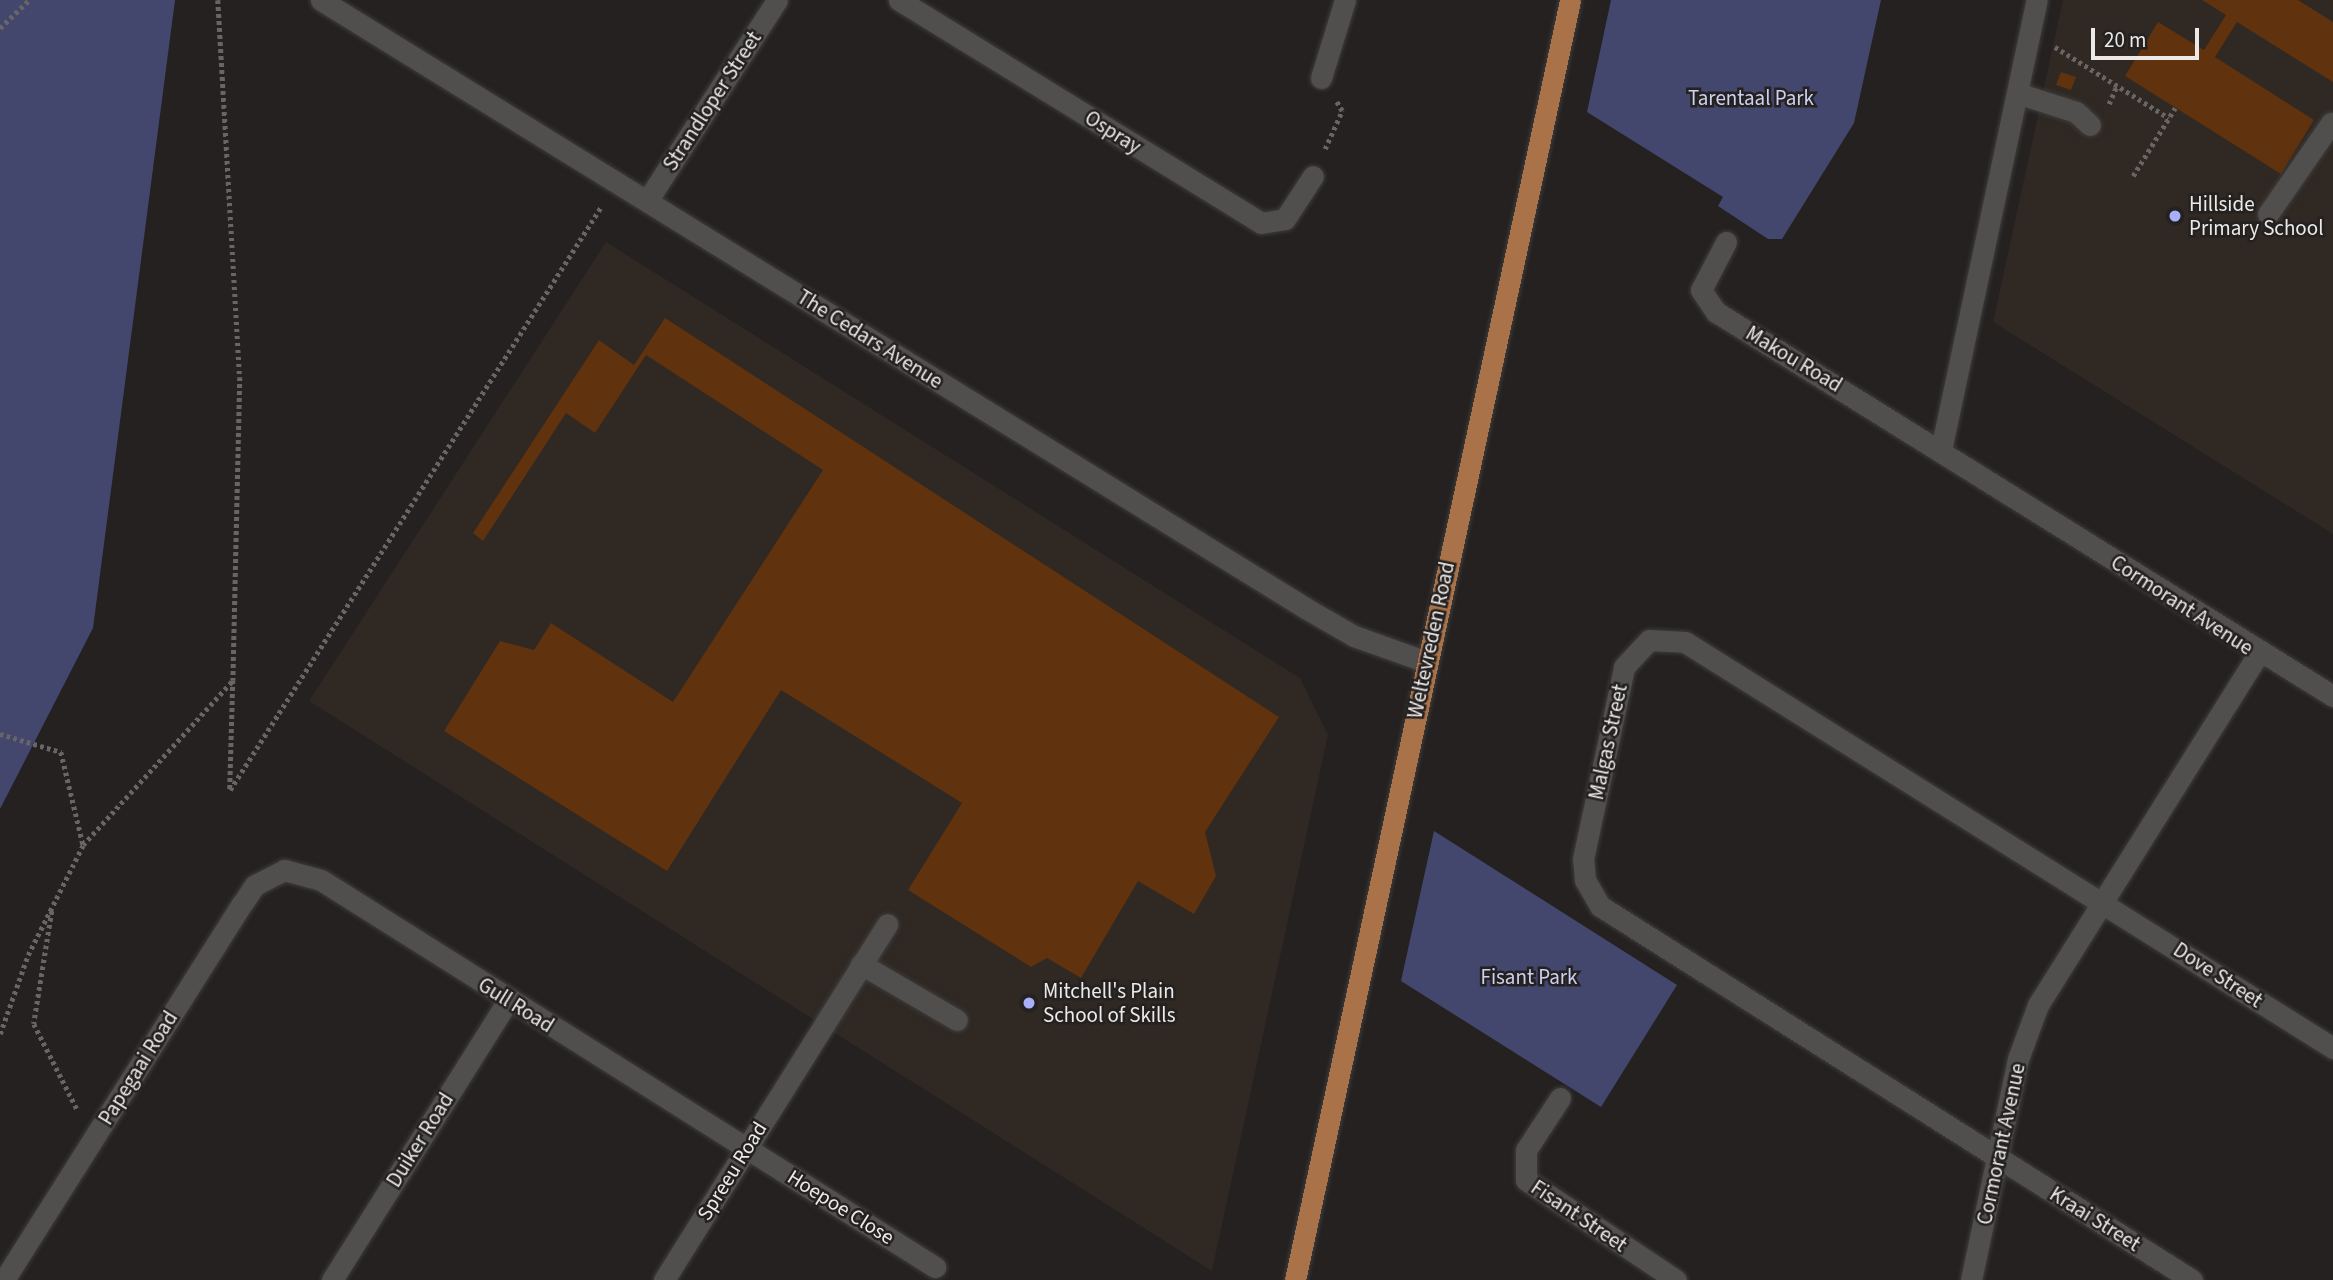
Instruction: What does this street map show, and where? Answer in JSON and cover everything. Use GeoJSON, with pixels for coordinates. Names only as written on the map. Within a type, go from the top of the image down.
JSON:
{"type":"FeatureCollection","features":[{"type":"Feature","properties":{"kind":"main road","name":"Weltevreden Road"},"geometry":{"type":"LineString","coordinates":[[1295,1280],[1570,0]]}},
{"type":"Feature","properties":{"kind":"street","name":"The Cedars Avenue"},"geometry":{"type":"LineString","coordinates":[[321,0],[1307,609],[1354,636],[1427,662]]}},
{"type":"Feature","properties":{"kind":"street","name":"Strandloper Street"},"geometry":{"type":"LineString","coordinates":[[647,201],[777,0]]}},
{"type":"Feature","properties":{"kind":"street","name":"Ospray"},"geometry":{"type":"LineString","coordinates":[[899,0],[1261,223],[1285,219],[1313,176]]}},
{"type":"Feature","properties":{"kind":"street"},"geometry":{"type":"LineString","coordinates":[[1321,78],[1345,0]]}},
{"type":"Feature","properties":{"kind":"street"},"geometry":{"type":"LineString","coordinates":[[1941,450],[2037,0]]}},
{"type":"Feature","properties":{"kind":"street"},"geometry":{"type":"LineString","coordinates":[[2017,93],[2076,112],[2090,125]]}},
{"type":"Feature","properties":{"kind":"street"},"geometry":{"type":"LineString","coordinates":[[2268,214],[2330,123]]}},
{"type":"Feature","properties":{"kind":"street","name":"Makou Road"},"geometry":{"type":"LineString","coordinates":[[1726,242],[1701,290],[1716,312],[1941,450]]}},
{"type":"Feature","properties":{"kind":"street","name":"Cormorant Avenue"},"geometry":{"type":"LineString","coordinates":[[1941,450],[2260,651],[2103,901],[2030,1024],[1971,1280]]}},
{"type":"Feature","properties":{"kind":"street","name":"Malgas Street"},"geometry":{"type":"LineString","coordinates":[[1998,1158],[1600,906],[1585,880],[1583,859],[1625,667],[1649,640],[1685,642],[2103,901]]}},
{"type":"Feature","properties":{"kind":"street"},"geometry":{"type":"LineString","coordinates":[[2260,651],[2333,696]]}},
{"type":"Feature","properties":{"kind":"street","name":"Gull Road"},"geometry":{"type":"LineString","coordinates":[[284,870],[321,880],[508,1000],[747,1147]]}},
{"type":"Feature","properties":{"kind":"street","name":"Papegaai Road"},"geometry":{"type":"LineString","coordinates":[[4,1280],[242,904],[255,885],[284,870]]}},
{"type":"Feature","properties":{"kind":"street","name":"Dove Street"},"geometry":{"type":"LineString","coordinates":[[2103,901],[2333,1048]]}},
{"type":"Feature","properties":{"kind":"street","name":"Spreeu Road"},"geometry":{"type":"LineString","coordinates":[[664,1280],[798,1062],[887,924]]}},
{"type":"Feature","properties":{"kind":"street"},"geometry":{"type":"LineString","coordinates":[[861,964],[957,1020]]}},
{"type":"Feature","properties":{"kind":"street","name":"Duiker Road"},"geometry":{"type":"LineString","coordinates":[[332,1280],[508,1000]]}},
{"type":"Feature","properties":{"kind":"street","name":"Fisant Street"},"geometry":{"type":"LineString","coordinates":[[1560,1098],[1526,1150],[1526,1180],[1676,1280]]}},
{"type":"Feature","properties":{"kind":"street","name":"Hoepoe Close"},"geometry":{"type":"LineString","coordinates":[[747,1147],[935,1267]]}},
{"type":"Feature","properties":{"kind":"street","name":"Kraai Street"},"geometry":{"type":"LineString","coordinates":[[1998,1158],[2192,1280]]}},
{"type":"Feature","properties":{"kind":"path"},"geometry":{"type":"LineString","coordinates":[[0,28],[29,0]]}},
{"type":"Feature","properties":{"kind":"path"},"geometry":{"type":"LineString","coordinates":[[218,0],[240,377],[230,790],[617,183]]}},
{"type":"Feature","properties":{"kind":"path"},"geometry":{"type":"LineString","coordinates":[[2031,32],[2169,118]]}},
{"type":"Feature","properties":{"kind":"path"},"geometry":{"type":"LineString","coordinates":[[1313,176],[1342,111],[1321,78]]}},
{"type":"Feature","properties":{"kind":"path"},"geometry":{"type":"LineString","coordinates":[[2133,176],[2175,108]]}},
{"type":"Feature","properties":{"kind":"path"},"geometry":{"type":"LineString","coordinates":[[0,1034],[52,906],[83,845],[233,680]]}},
{"type":"Feature","properties":{"kind":"path"},"geometry":{"type":"LineString","coordinates":[[0,734],[61,752],[83,845]]}},
{"type":"Feature","properties":{"kind":"path"},"geometry":{"type":"LineString","coordinates":[[52,906],[34,1024],[83,1120]]}},
{"type":"Feature","properties":{"kind":"shaded area","name":"Hillside Primary School"},"geometry":{"type":"Polygon","coordinates":[[[2063,0],[2333,0],[2333,534],[1993,322],[2063,0]]]}},
{"type":"Feature","properties":{"kind":"shaded area","name":"Mitchell's Plain School of Skills"},"geometry":{"type":"Polygon","coordinates":[[[606,242],[1300,678],[1328,735],[1212,1271],[309,701],[606,242]]]}},
{"type":"Feature","properties":{"kind":"green space"},"geometry":{"type":"Polygon","coordinates":[[[0,0],[175,0],[93,628],[0,809],[0,0]]]}},
{"type":"Feature","properties":{"kind":"green space","name":"Tarentaal Park"},"geometry":{"type":"Polygon","coordinates":[[[1611,0],[1881,0],[1854,123],[1782,239],[1768,239],[1718,206],[1723,197],[1587,112],[1611,0]]]}},
{"type":"Feature","properties":{"kind":"green space","name":"Fisant Park"},"geometry":{"type":"Polygon","coordinates":[[[1434,831],[1677,985],[1601,1107],[1401,981],[1434,831]]]}},
{"type":"Feature","properties":{"kind":"building"},"geometry":{"type":"Polygon","coordinates":[[[2202,0],[2298,0],[2333,22],[2333,82],[2237,22],[2215,57],[2314,120],[2281,174],[2125,76],[2158,22],[2204,50],[2226,15],[2202,0]]]}},
{"type":"Feature","properties":{"kind":"building"},"geometry":{"type":"Polygon","coordinates":[[[2061,72],[2076,77],[2071,90],[2056,85],[2061,72]]]}},
{"type":"Feature","properties":{"kind":"building"},"geometry":{"type":"Polygon","coordinates":[[[665,318],[1279,717],[1205,832],[1216,876],[1194,914],[1138,881],[1081,978],[1047,958],[1031,967],[908,890],[962,803],[781,690],[667,871],[444,731],[500,641],[534,650],[551,623],[673,702],[823,470],[646,355],[595,433],[566,413],[483,541],[473,533],[599,340],[634,365],[665,318]]]}},
{"type":"Feature","properties":{"kind":"place","name":"Hillside Primary School"},"geometry":{"type":"Point","coordinates":[2175,216]}},
{"type":"Feature","properties":{"kind":"place","name":"Mitchell's Plain School of Skills"},"geometry":{"type":"Point","coordinates":[1029,1003]}}]}
